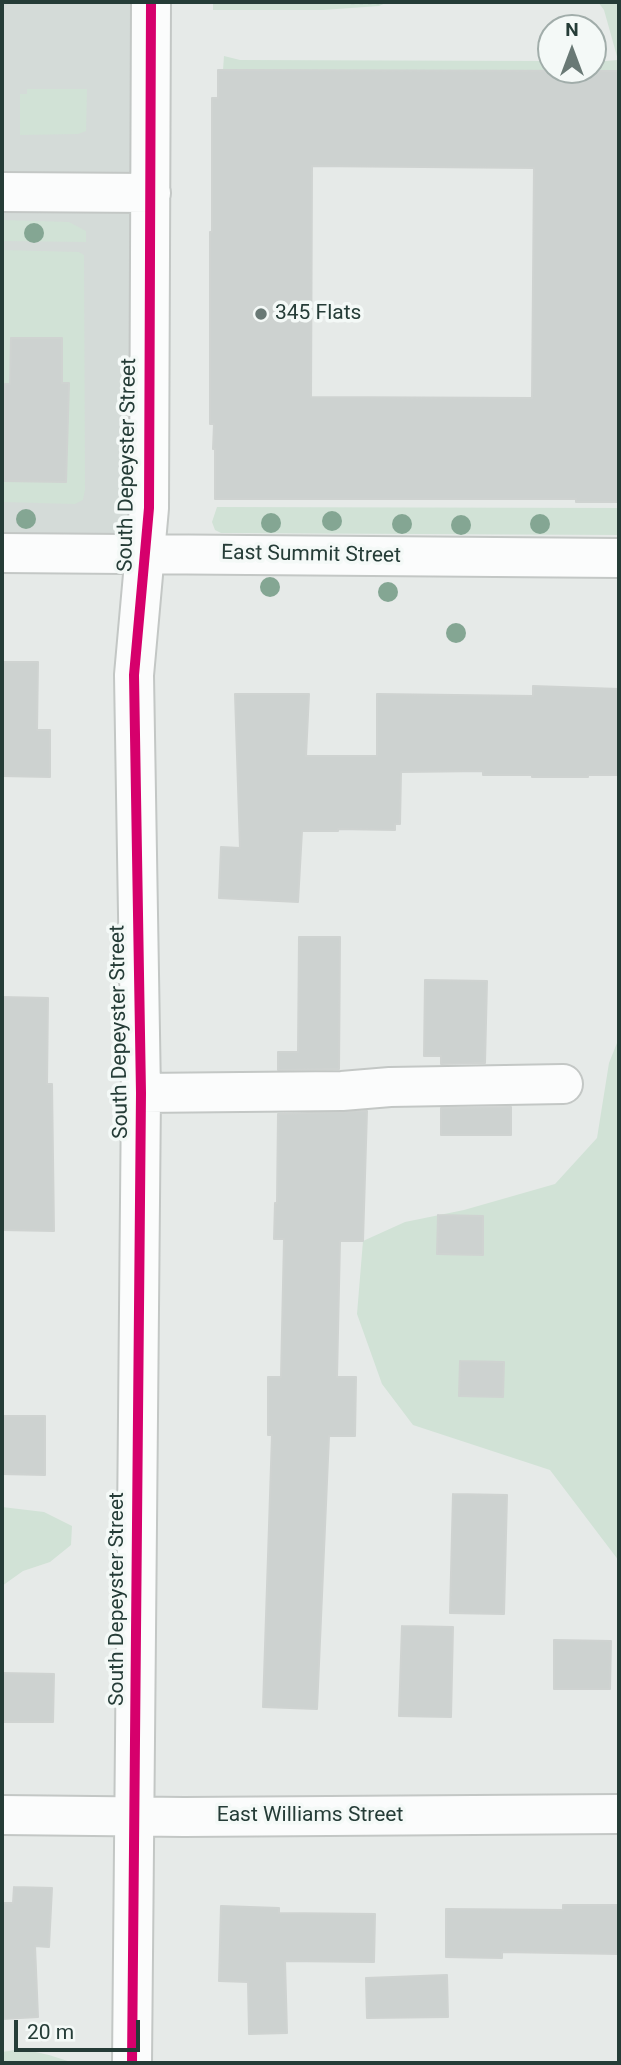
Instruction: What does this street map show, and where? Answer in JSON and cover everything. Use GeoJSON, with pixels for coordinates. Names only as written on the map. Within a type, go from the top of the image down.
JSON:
{"type":"FeatureCollection","features":[{"type":"Feature","properties":{"kind":"street","name":"South Depeyster Street"},"geometry":{"type":"LineString","coordinates":[[132,2063],[141,1093],[134,675],[149,508],[151,2]]}},
{"type":"Feature","properties":{"kind":"street"},"geometry":{"type":"LineString","coordinates":[[2,192],[151,193]]}},
{"type":"Feature","properties":{"kind":"street","name":"East Summit Street"},"geometry":{"type":"LineString","coordinates":[[2,553],[619,558]]}},
{"type":"Feature","properties":{"kind":"street"},"geometry":{"type":"LineString","coordinates":[[141,1093],[564,1084]]}},
{"type":"Feature","properties":{"kind":"street","name":"East Williams Street"},"geometry":{"type":"LineString","coordinates":[[2,1815],[135,1817],[619,1814]]}},
{"type":"Feature","properties":{"kind":"path"},"geometry":{"type":"LineString","coordinates":[[351,2],[379,2]]}},
{"type":"Feature","properties":{"kind":"shaded area"},"geometry":{"type":"Polygon","coordinates":[[[2,2],[151,2],[146,554],[2,553],[2,2]]]}},
{"type":"Feature","properties":{"kind":"green space"},"geometry":{"type":"Polygon","coordinates":[[[213,2],[388,2],[379,6],[323,10],[213,10],[213,2]]]}},
{"type":"Feature","properties":{"kind":"green space"},"geometry":{"type":"Polygon","coordinates":[[[598,2],[619,2],[619,71],[607,71],[607,61],[618,60],[604,10],[598,2]]]}},
{"type":"Feature","properties":{"kind":"green space"},"geometry":{"type":"Polygon","coordinates":[[[224,56],[240,60],[537,61],[537,71],[223,70],[224,56]]]}},
{"type":"Feature","properties":{"kind":"green space"},"geometry":{"type":"Polygon","coordinates":[[[27,89],[87,89],[86,131],[78,134],[20,135],[20,94],[27,94],[27,89]]]}},
{"type":"Feature","properties":{"kind":"green space"},"geometry":{"type":"Polygon","coordinates":[[[2,220],[69,222],[86,231],[86,242],[2,241],[2,220]]]}},
{"type":"Feature","properties":{"kind":"green space"},"geometry":{"type":"Polygon","coordinates":[[[2,250],[79,252],[84,255],[85,490],[83,500],[75,504],[2,502],[2,250]]]}},
{"type":"Feature","properties":{"kind":"green space"},"geometry":{"type":"Polygon","coordinates":[[[217,507],[619,508],[619,535],[221,533],[215,530],[212,522],[217,507]]]}},
{"type":"Feature","properties":{"kind":"green space"},"geometry":{"type":"Polygon","coordinates":[[[619,1038],[619,1561],[550,1470],[413,1425],[382,1384],[357,1314],[363,1241],[405,1222],[464,1210],[555,1184],[597,1138],[609,1063],[619,1038]]]}},
{"type":"Feature","properties":{"kind":"green space"},"geometry":{"type":"Polygon","coordinates":[[[2,1507],[44,1512],[72,1526],[71,1545],[50,1562],[23,1571],[2,1586],[2,1507]]]}},
{"type":"Feature","properties":{"kind":"green space"},"geometry":{"type":"Polygon","coordinates":[[[22,2049],[74,2063],[2,2063],[2,2052],[22,2049]]]}},
{"type":"Feature","properties":{"kind":"building","name":"345 Flats"},"geometry":{"type":"Polygon","coordinates":[[[218,70],[537,71],[537,84],[607,84],[607,71],[619,71],[619,502],[576,502],[576,499],[215,499],[214,424],[210,424],[212,98],[218,98],[218,70]],[[312,166],[311,397],[532,398],[534,168],[312,166]]]}},
{"type":"Feature","properties":{"kind":"building"},"geometry":{"type":"Polygon","coordinates":[[[11,338],[62,338],[62,383],[69,383],[66,482],[4,481],[5,384],[10,384],[11,338]]]}},
{"type":"Feature","properties":{"kind":"building"},"geometry":{"type":"Polygon","coordinates":[[[2,662],[38,662],[37,730],[50,730],[50,777],[2,776],[2,662]]]}},
{"type":"Feature","properties":{"kind":"building"},"geometry":{"type":"Polygon","coordinates":[[[533,686],[619,689],[619,775],[532,777],[483,775],[483,771],[401,772],[400,824],[395,824],[395,830],[302,831],[298,902],[219,898],[221,847],[240,848],[235,694],[309,694],[306,756],[377,756],[377,694],[533,696],[533,686]]]}},
{"type":"Feature","properties":{"kind":"building"},"geometry":{"type":"Polygon","coordinates":[[[299,937],[340,937],[339,1069],[278,1070],[278,1052],[298,1052],[299,937]]]}},
{"type":"Feature","properties":{"kind":"building"},"geometry":{"type":"Polygon","coordinates":[[[425,980],[487,981],[485,1063],[441,1064],[441,1056],[424,1056],[425,980]]]}},
{"type":"Feature","properties":{"kind":"building"},"geometry":{"type":"Polygon","coordinates":[[[2,997],[48,998],[47,1084],[52,1084],[54,1231],[2,1230],[2,997]]]}},
{"type":"Feature","properties":{"kind":"building"},"geometry":{"type":"Polygon","coordinates":[[[511,1107],[511,1135],[441,1135],[441,1108],[511,1107]]]}},
{"type":"Feature","properties":{"kind":"building"},"geometry":{"type":"Polygon","coordinates":[[[367,1111],[363,1241],[340,1241],[337,1377],[356,1377],[355,1436],[329,1436],[317,1709],[263,1707],[272,1435],[268,1435],[268,1377],[281,1377],[284,1239],[274,1239],[278,1114],[367,1111]]]}},
{"type":"Feature","properties":{"kind":"building"},"geometry":{"type":"Polygon","coordinates":[[[438,1215],[483,1216],[483,1255],[437,1254],[438,1215]]]}},
{"type":"Feature","properties":{"kind":"building"},"geometry":{"type":"Polygon","coordinates":[[[460,1361],[504,1362],[503,1397],[459,1396],[460,1361]]]}},
{"type":"Feature","properties":{"kind":"building"},"geometry":{"type":"Polygon","coordinates":[[[2,1416],[45,1416],[45,1475],[2,1474],[2,1416]]]}},
{"type":"Feature","properties":{"kind":"building"},"geometry":{"type":"Polygon","coordinates":[[[453,1494],[507,1495],[504,1614],[450,1613],[453,1494]]]}},
{"type":"Feature","properties":{"kind":"building"},"geometry":{"type":"Polygon","coordinates":[[[402,1626],[453,1627],[451,1717],[399,1716],[402,1626]]]}},
{"type":"Feature","properties":{"kind":"building"},"geometry":{"type":"Polygon","coordinates":[[[554,1640],[611,1641],[610,1689],[554,1689],[554,1640]]]}},
{"type":"Feature","properties":{"kind":"building"},"geometry":{"type":"Polygon","coordinates":[[[2,1673],[54,1674],[53,1722],[2,1722],[2,1673]]]}},
{"type":"Feature","properties":{"kind":"building"},"geometry":{"type":"Polygon","coordinates":[[[14,1887],[52,1888],[49,1947],[35,1946],[38,2017],[2,2019],[2,1903],[13,1903],[14,1887]]]}},
{"type":"Feature","properties":{"kind":"building"},"geometry":{"type":"Polygon","coordinates":[[[563,1905],[619,1905],[619,1954],[502,1952],[502,1958],[446,1957],[446,1909],[563,1910],[563,1905]]]}},
{"type":"Feature","properties":{"kind":"building"},"geometry":{"type":"Polygon","coordinates":[[[221,1906],[279,1908],[279,1913],[375,1914],[374,1962],[285,1961],[287,2033],[249,2034],[248,1982],[219,1981],[221,1906]]]}},
{"type":"Feature","properties":{"kind":"building"},"geometry":{"type":"Polygon","coordinates":[[[447,1975],[448,2017],[367,2018],[366,1978],[447,1975]]]}},
{"type":"Feature","properties":{"kind":"cycle path"},"geometry":{"type":"LineString","coordinates":[[132,2063],[141,1093],[134,675],[149,508],[151,2]]}},
{"type":"Feature","properties":{"kind":"place","name":"345 Flats"},"geometry":{"type":"Point","coordinates":[261,314]}}]}
